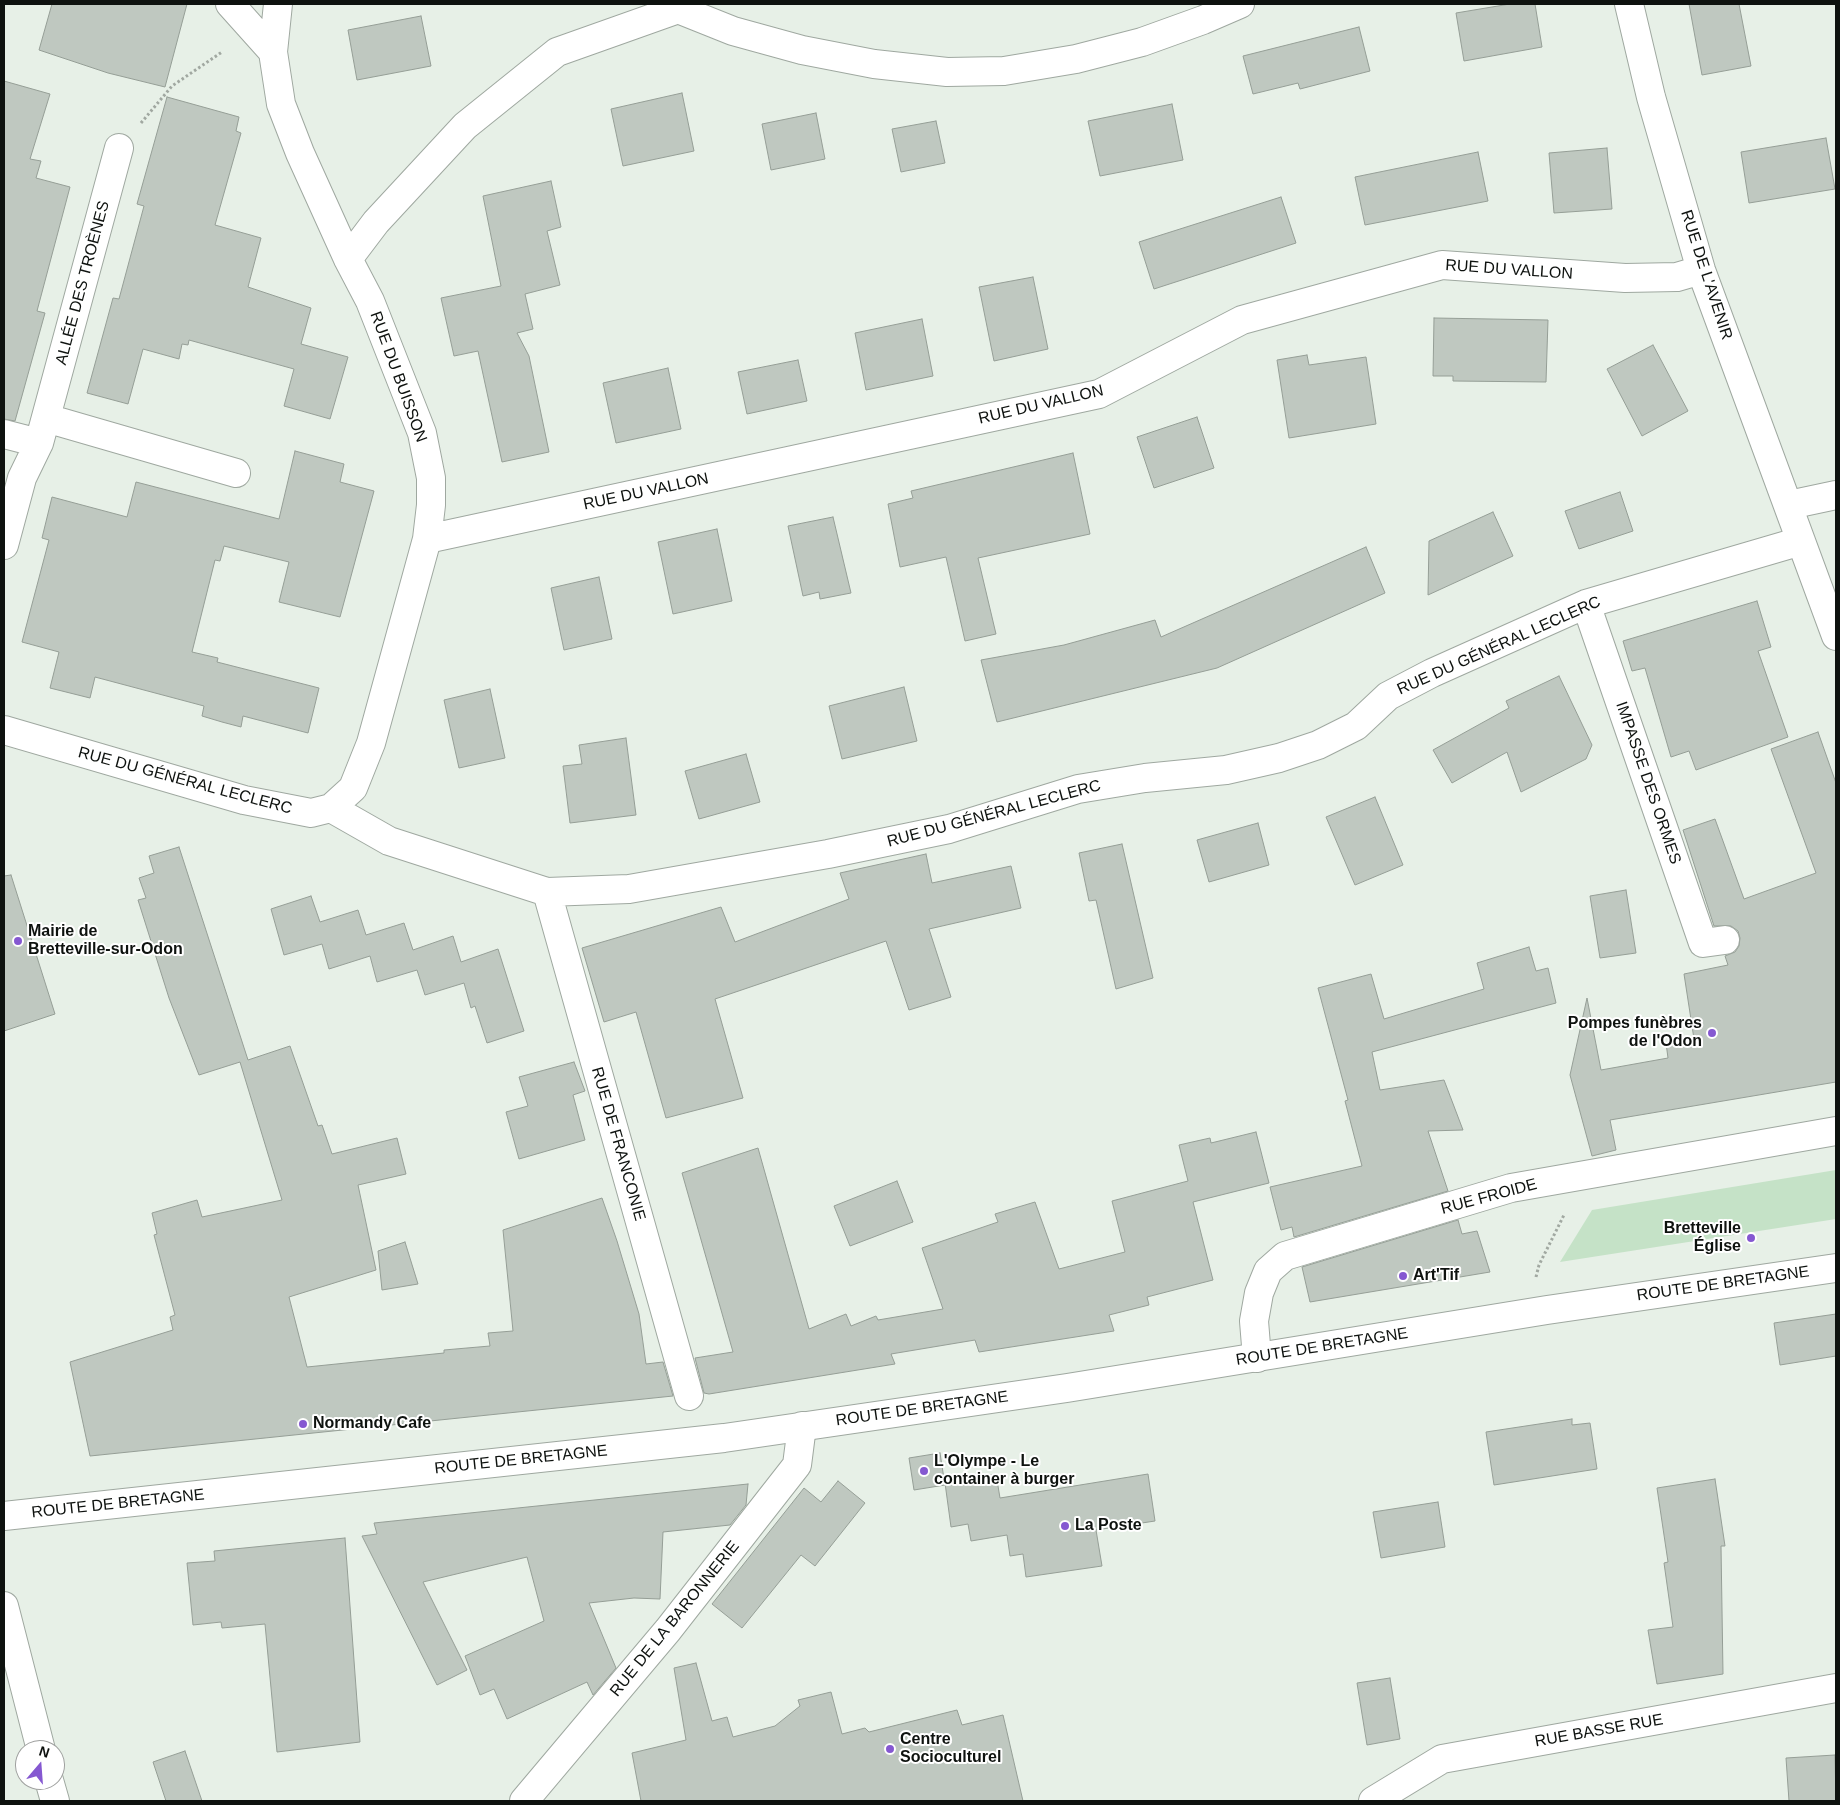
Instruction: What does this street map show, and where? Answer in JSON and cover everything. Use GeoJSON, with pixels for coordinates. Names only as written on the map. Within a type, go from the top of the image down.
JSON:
{"type":"FeatureCollection","features":[{"type":"Feature","properties":{"kind":"street"},"geometry":{"type":"LineString","coordinates":[[230,4],[273,52]]}},
{"type":"Feature","properties":{"kind":"street","name":"RUE DU BUISSON"},"geometry":{"type":"LineString","coordinates":[[278,4],[273,52],[282,104],[300,153],[348,259],[370,301],[422,434],[431,478],[432,505],[427,539],[371,743],[353,788],[331,808]]}},
{"type":"Feature","properties":{"kind":"street"},"geometry":{"type":"LineString","coordinates":[[348,259],[376,222],[465,126],[557,52],[677,6],[733,31],[802,50],[874,64],[946,72],[1004,71],[1076,60],[1142,42],[1203,20],[1240,4]]}},
{"type":"Feature","properties":{"kind":"street","name":"RUE DE L'AVENIR"},"geometry":{"type":"LineString","coordinates":[[1628,4],[1651,97],[1701,270],[1836,636]]}},
{"type":"Feature","properties":{"kind":"street","name":"ALLÉE DES TROÈNES"},"geometry":{"type":"LineString","coordinates":[[4,545],[22,478],[43,431],[119,148]]}},
{"type":"Feature","properties":{"kind":"street","name":"RUE DU VALLON"},"geometry":{"type":"LineString","coordinates":[[427,539],[1100,394],[1242,320],[1442,265],[1625,278],[1677,277],[1701,270]]}},
{"type":"Feature","properties":{"kind":"street"},"geometry":{"type":"LineString","coordinates":[[4,434],[43,431],[236,473]]}},
{"type":"Feature","properties":{"kind":"street"},"geometry":{"type":"LineString","coordinates":[[1789,505],[1836,495]]}},
{"type":"Feature","properties":{"kind":"street","name":"RUE DU GÉNÉRAL LECLERC"},"geometry":{"type":"LineString","coordinates":[[4,730],[49,745],[244,800],[311,813],[331,808],[389,841],[547,892],[629,890],[828,854],[949,829],[1078,789],[1145,778],[1226,770],[1279,758],[1318,745],[1356,726],[1388,696],[1432,673],[1586,604],[1801,541]]}},
{"type":"Feature","properties":{"kind":"street","name":"IMPASSE DES ORMES"},"geometry":{"type":"LineString","coordinates":[[1586,604],[1703,943],[1725,940]]}},
{"type":"Feature","properties":{"kind":"street","name":"RUE DU GÉNÉRAL LECLERC"},"geometry":{"type":"LineString","coordinates":[[4,748],[49,745]]}},
{"type":"Feature","properties":{"kind":"street","name":"RUE DE FRANCONIE"},"geometry":{"type":"LineString","coordinates":[[547,892],[689,1396]]}},
{"type":"Feature","properties":{"kind":"street","name":"RUE FROIDE"},"geometry":{"type":"LineString","coordinates":[[1258,1358],[1254,1322],[1259,1293],[1268,1271],[1285,1256],[1511,1188],[1836,1131]]}},
{"type":"Feature","properties":{"kind":"street","name":"ROUTE DE BRETAGNE"},"geometry":{"type":"LineString","coordinates":[[4,1516],[724,1438],[1258,1358],[1547,1310],[1836,1268]]}},
{"type":"Feature","properties":{"kind":"street","name":"RUE DE LA BARONNERIE"},"geometry":{"type":"LineString","coordinates":[[524,1801],[668,1630],[797,1465],[802,1426]]}},
{"type":"Feature","properties":{"kind":"street"},"geometry":{"type":"LineString","coordinates":[[4,1606],[38,1740]]}},
{"type":"Feature","properties":{"kind":"street","name":"RUE BASSE RUE"},"geometry":{"type":"LineString","coordinates":[[1373,1801],[1442,1759],[1836,1688]]}},
{"type":"Feature","properties":{"kind":"path"},"geometry":{"type":"LineString","coordinates":[[119,148],[172,86],[222,52]]}},
{"type":"Feature","properties":{"kind":"path"},"geometry":{"type":"LineString","coordinates":[[1535,1279],[1539,1265],[1584,1176]]}},
{"type":"Feature","properties":{"kind":"green space"},"geometry":{"type":"Polygon","coordinates":[[[1836,1170],[1836,1219],[1560,1262],[1592,1210],[1836,1170]]]}},
{"type":"Feature","properties":{"kind":"building"},"geometry":{"type":"Polygon","coordinates":[[[52,4],[187,4],[165,87],[108,73],[39,50],[52,4]]]}},
{"type":"Feature","properties":{"kind":"building"},"geometry":{"type":"Polygon","coordinates":[[[1510,4],[1535,4],[1542,47],[1464,61],[1456,13],[1510,4]]]}},
{"type":"Feature","properties":{"kind":"building"},"geometry":{"type":"Polygon","coordinates":[[[1689,4],[1739,4],[1751,66],[1702,75],[1689,4]]]}},
{"type":"Feature","properties":{"kind":"building"},"geometry":{"type":"Polygon","coordinates":[[[421,16],[431,66],[357,80],[348,30],[421,16]]]}},
{"type":"Feature","properties":{"kind":"building"},"geometry":{"type":"Polygon","coordinates":[[[1359,27],[1370,71],[1300,89],[1298,83],[1253,94],[1243,56],[1359,27]]]}},
{"type":"Feature","properties":{"kind":"building"},"geometry":{"type":"Polygon","coordinates":[[[4,81],[50,94],[30,159],[41,161],[36,178],[70,187],[37,311],[45,313],[15,421],[4,419],[4,81]]]}},
{"type":"Feature","properties":{"kind":"building"},"geometry":{"type":"Polygon","coordinates":[[[682,93],[694,151],[623,166],[611,109],[682,93]]]}},
{"type":"Feature","properties":{"kind":"building"},"geometry":{"type":"Polygon","coordinates":[[[167,97],[239,117],[236,131],[241,133],[215,225],[261,238],[248,287],[311,308],[301,344],[348,357],[330,419],[284,406],[294,369],[189,340],[188,345],[182,344],[179,359],[143,349],[128,404],[87,393],[113,298],[119,299],[144,206],[137,204],[167,97]]]}},
{"type":"Feature","properties":{"kind":"building"},"geometry":{"type":"Polygon","coordinates":[[[1172,104],[1183,160],[1100,176],[1088,121],[1172,104]]]}},
{"type":"Feature","properties":{"kind":"building"},"geometry":{"type":"Polygon","coordinates":[[[816,113],[825,159],[771,170],[762,124],[816,113]]]}},
{"type":"Feature","properties":{"kind":"building"},"geometry":{"type":"Polygon","coordinates":[[[936,121],[945,163],[901,172],[892,129],[936,121]]]}},
{"type":"Feature","properties":{"kind":"building"},"geometry":{"type":"Polygon","coordinates":[[[1826,138],[1835,189],[1749,203],[1741,152],[1826,138]]]}},
{"type":"Feature","properties":{"kind":"building"},"geometry":{"type":"Polygon","coordinates":[[[1607,148],[1612,209],[1554,213],[1549,153],[1607,148]]]}},
{"type":"Feature","properties":{"kind":"building"},"geometry":{"type":"Polygon","coordinates":[[[1478,152],[1488,201],[1365,225],[1355,177],[1478,152]]]}},
{"type":"Feature","properties":{"kind":"building"},"geometry":{"type":"Polygon","coordinates":[[[551,181],[561,227],[547,231],[560,285],[525,294],[533,329],[517,333],[529,356],[549,452],[502,462],[478,351],[454,356],[441,298],[501,286],[483,196],[551,181]]]}},
{"type":"Feature","properties":{"kind":"building"},"geometry":{"type":"Polygon","coordinates":[[[1281,197],[1296,243],[1154,289],[1139,242],[1281,197]]]}},
{"type":"Feature","properties":{"kind":"building"},"geometry":{"type":"Polygon","coordinates":[[[1033,277],[1048,349],[994,361],[979,287],[1033,277]]]}},
{"type":"Feature","properties":{"kind":"building"},"geometry":{"type":"Polygon","coordinates":[[[1434,318],[1548,320],[1546,382],[1453,381],[1453,376],[1433,376],[1434,318]]]}},
{"type":"Feature","properties":{"kind":"building"},"geometry":{"type":"Polygon","coordinates":[[[922,319],[933,376],[866,390],[855,333],[922,319]]]}},
{"type":"Feature","properties":{"kind":"building"},"geometry":{"type":"Polygon","coordinates":[[[1653,345],[1688,411],[1642,436],[1607,369],[1653,345]]]}},
{"type":"Feature","properties":{"kind":"building"},"geometry":{"type":"Polygon","coordinates":[[[1307,355],[1309,365],[1366,357],[1376,424],[1289,438],[1277,360],[1307,355]]]}},
{"type":"Feature","properties":{"kind":"building"},"geometry":{"type":"Polygon","coordinates":[[[798,360],[807,401],[747,414],[738,372],[798,360]]]}},
{"type":"Feature","properties":{"kind":"building"},"geometry":{"type":"Polygon","coordinates":[[[668,368],[681,429],[616,443],[603,383],[668,368]]]}},
{"type":"Feature","properties":{"kind":"building"},"geometry":{"type":"Polygon","coordinates":[[[1197,417],[1214,468],[1154,488],[1137,437],[1197,417]]]}},
{"type":"Feature","properties":{"kind":"building"},"geometry":{"type":"Polygon","coordinates":[[[295,451],[344,464],[340,482],[374,491],[340,617],[279,602],[289,562],[224,546],[220,561],[215,560],[192,652],[218,658],[217,662],[319,688],[308,733],[243,716],[241,727],[202,716],[204,706],[95,677],[90,698],[50,688],[59,652],[22,642],[49,540],[42,538],[52,497],[127,517],[136,482],[279,519],[295,451]]]}},
{"type":"Feature","properties":{"kind":"building"},"geometry":{"type":"Polygon","coordinates":[[[1073,453],[1090,534],[978,558],[996,634],[965,641],[946,557],[900,567],[888,504],[913,498],[911,491],[1073,453]]]}},
{"type":"Feature","properties":{"kind":"building"},"geometry":{"type":"Polygon","coordinates":[[[1620,492],[1633,531],[1579,549],[1565,511],[1620,492]]]}},
{"type":"Feature","properties":{"kind":"building"},"geometry":{"type":"Polygon","coordinates":[[[1493,512],[1513,556],[1428,595],[1429,541],[1493,512]]]}},
{"type":"Feature","properties":{"kind":"building"},"geometry":{"type":"Polygon","coordinates":[[[833,517],[851,593],[820,599],[819,592],[803,596],[788,526],[833,517]]]}},
{"type":"Feature","properties":{"kind":"building"},"geometry":{"type":"Polygon","coordinates":[[[717,529],[732,601],[673,614],[658,542],[717,529]]]}},
{"type":"Feature","properties":{"kind":"building"},"geometry":{"type":"Polygon","coordinates":[[[1366,547],[1385,593],[1217,668],[997,722],[981,660],[1064,645],[1155,620],[1161,637],[1366,547]]]}},
{"type":"Feature","properties":{"kind":"building"},"geometry":{"type":"Polygon","coordinates":[[[599,577],[612,639],[564,650],[551,588],[599,577]]]}},
{"type":"Feature","properties":{"kind":"building"},"geometry":{"type":"Polygon","coordinates":[[[1757,601],[1771,647],[1758,651],[1788,737],[1696,770],[1689,751],[1671,757],[1645,668],[1632,671],[1623,641],[1757,601]]]}},
{"type":"Feature","properties":{"kind":"building"},"geometry":{"type":"Polygon","coordinates":[[[1559,676],[1592,745],[1586,759],[1521,792],[1507,752],[1452,783],[1433,750],[1509,708],[1506,701],[1559,676]]]}},
{"type":"Feature","properties":{"kind":"building"},"geometry":{"type":"Polygon","coordinates":[[[904,687],[917,741],[842,759],[829,706],[904,687]]]}},
{"type":"Feature","properties":{"kind":"building"},"geometry":{"type":"Polygon","coordinates":[[[490,689],[505,758],[459,768],[444,700],[490,689]]]}},
{"type":"Feature","properties":{"kind":"building"},"geometry":{"type":"Polygon","coordinates":[[[1818,732],[1836,783],[1836,1082],[1610,1120],[1616,1150],[1592,1156],[1570,1075],[1587,998],[1601,1070],[1668,1058],[1666,1043],[1694,1039],[1684,974],[1728,965],[1725,956],[1735,952],[1739,946],[1740,938],[1738,931],[1731,926],[1714,926],[1683,830],[1715,819],[1744,899],[1816,873],[1771,749],[1818,732]]]}},
{"type":"Feature","properties":{"kind":"building"},"geometry":{"type":"Polygon","coordinates":[[[626,738],[636,815],[570,823],[563,766],[582,764],[579,745],[626,738]]]}},
{"type":"Feature","properties":{"kind":"building"},"geometry":{"type":"Polygon","coordinates":[[[746,754],[760,802],[699,819],[685,771],[746,754]]]}},
{"type":"Feature","properties":{"kind":"building"},"geometry":{"type":"Polygon","coordinates":[[[1375,797],[1403,865],[1355,885],[1326,817],[1375,797]]]}},
{"type":"Feature","properties":{"kind":"building"},"geometry":{"type":"Polygon","coordinates":[[[1258,823],[1269,865],[1209,882],[1197,840],[1258,823]]]}},
{"type":"Feature","properties":{"kind":"building"},"geometry":{"type":"Polygon","coordinates":[[[1122,844],[1153,978],[1116,989],[1096,900],[1089,901],[1079,853],[1122,844]]]}},
{"type":"Feature","properties":{"kind":"building"},"geometry":{"type":"Polygon","coordinates":[[[179,847],[248,1060],[290,1046],[318,1126],[322,1125],[332,1154],[397,1138],[406,1174],[358,1185],[376,1270],[289,1297],[307,1367],[444,1353],[444,1350],[490,1346],[488,1333],[513,1331],[503,1230],[602,1198],[639,1314],[646,1364],[663,1362],[673,1396],[90,1456],[70,1362],[173,1330],[170,1317],[175,1315],[154,1235],[157,1234],[152,1213],[197,1200],[202,1217],[282,1200],[240,1062],[199,1075],[169,998],[138,900],[146,898],[139,878],[154,873],[149,856],[179,847]]]}},
{"type":"Feature","properties":{"kind":"building"},"geometry":{"type":"Polygon","coordinates":[[[926,854],[932,883],[1011,866],[1021,908],[929,929],[951,997],[909,1010],[886,941],[715,999],[743,1098],[666,1118],[636,1012],[604,1022],[582,948],[721,907],[735,942],[849,899],[840,873],[926,854]]]}},
{"type":"Feature","properties":{"kind":"building","name":"Mairie de Bretteville-sur-Odon"},"geometry":{"type":"Polygon","coordinates":[[[11,875],[55,1014],[4,1031],[4,876],[11,875]]]}},
{"type":"Feature","properties":{"kind":"building"},"geometry":{"type":"Polygon","coordinates":[[[1626,890],[1636,953],[1600,958],[1590,896],[1626,890]]]}},
{"type":"Feature","properties":{"kind":"building"},"geometry":{"type":"Polygon","coordinates":[[[311,896],[320,922],[358,910],[366,935],[404,923],[413,950],[453,936],[461,962],[498,949],[524,1031],[487,1043],[475,1006],[471,1008],[464,983],[425,995],[417,970],[377,982],[370,956],[329,969],[322,944],[284,955],[271,909],[311,896]]]}},
{"type":"Feature","properties":{"kind":"building"},"geometry":{"type":"Polygon","coordinates":[[[1529,947],[1536,971],[1548,968],[1556,1003],[1372,1052],[1380,1090],[1444,1080],[1463,1130],[1428,1131],[1448,1191],[1294,1237],[1292,1227],[1281,1230],[1270,1187],[1362,1166],[1345,1101],[1348,1100],[1318,988],[1371,974],[1384,1019],[1484,989],[1477,963],[1529,947]]]}},
{"type":"Feature","properties":{"kind":"building"},"geometry":{"type":"Polygon","coordinates":[[[574,1062],[585,1091],[573,1095],[585,1140],[519,1159],[506,1112],[528,1106],[519,1077],[574,1062]]]}},
{"type":"Feature","properties":{"kind":"building"},"geometry":{"type":"Polygon","coordinates":[[[1256,1132],[1269,1183],[1193,1202],[1213,1280],[1147,1297],[1149,1305],[1109,1315],[1114,1331],[979,1352],[975,1340],[891,1354],[895,1364],[709,1394],[704,1393],[695,1358],[733,1352],[682,1173],[758,1148],[809,1329],[846,1314],[851,1326],[876,1316],[878,1320],[943,1309],[922,1248],[998,1222],[995,1214],[1035,1202],[1059,1269],[1125,1252],[1112,1201],[1188,1181],[1179,1145],[1210,1138],[1211,1143],[1256,1132]]]}},
{"type":"Feature","properties":{"kind":"building"},"geometry":{"type":"Polygon","coordinates":[[[897,1181],[913,1222],[850,1246],[834,1206],[897,1181]]]}},
{"type":"Feature","properties":{"kind":"building"},"geometry":{"type":"Polygon","coordinates":[[[1458,1220],[1462,1234],[1477,1231],[1490,1272],[1310,1302],[1302,1267],[1458,1220]]]}},
{"type":"Feature","properties":{"kind":"building"},"geometry":{"type":"Polygon","coordinates":[[[405,1242],[418,1284],[382,1290],[378,1251],[405,1242]]]}},
{"type":"Feature","properties":{"kind":"building"},"geometry":{"type":"Polygon","coordinates":[[[1836,1314],[1836,1356],[1780,1365],[1774,1323],[1836,1314]]]}},
{"type":"Feature","properties":{"kind":"building"},"geometry":{"type":"Polygon","coordinates":[[[1572,1419],[1572,1425],[1590,1423],[1597,1469],[1494,1485],[1486,1432],[1572,1419]]]}},
{"type":"Feature","properties":{"kind":"building"},"geometry":{"type":"Polygon","coordinates":[[[940,1453],[945,1485],[914,1490],[909,1458],[940,1453]]]}},
{"type":"Feature","properties":{"kind":"building","name":"La Poste"},"geometry":{"type":"Polygon","coordinates":[[[996,1474],[1000,1498],[1148,1474],[1155,1521],[1096,1530],[1102,1566],[1026,1577],[1023,1554],[1010,1556],[1007,1535],[971,1541],[968,1524],[951,1527],[945,1483],[996,1474]]]}},
{"type":"Feature","properties":{"kind":"building"},"geometry":{"type":"Polygon","coordinates":[[[1715,1479],[1725,1546],[1721,1546],[1723,1674],[1657,1684],[1648,1630],[1673,1627],[1664,1563],[1668,1562],[1657,1488],[1715,1479]]]}},
{"type":"Feature","properties":{"kind":"building"},"geometry":{"type":"Polygon","coordinates":[[[838,1481],[865,1503],[815,1566],[801,1555],[742,1628],[712,1604],[804,1488],[821,1502],[838,1481]]]}},
{"type":"Feature","properties":{"kind":"building"},"geometry":{"type":"Polygon","coordinates":[[[748,1484],[746,1505],[730,1525],[663,1532],[660,1599],[634,1598],[589,1603],[616,1668],[593,1695],[587,1682],[507,1719],[494,1689],[480,1695],[465,1656],[544,1621],[527,1557],[423,1582],[467,1670],[437,1685],[362,1536],[377,1534],[374,1523],[748,1484]]]}},
{"type":"Feature","properties":{"kind":"building"},"geometry":{"type":"Polygon","coordinates":[[[1438,1502],[1445,1547],[1381,1558],[1373,1512],[1438,1502]]]}},
{"type":"Feature","properties":{"kind":"building"},"geometry":{"type":"Polygon","coordinates":[[[345,1538],[360,1742],[277,1752],[265,1624],[222,1628],[221,1622],[193,1625],[187,1563],[215,1561],[214,1551],[345,1538]]]}},
{"type":"Feature","properties":{"kind":"building","name":"Centre Socioculturel"},"geometry":{"type":"Polygon","coordinates":[[[696,1663],[712,1721],[727,1717],[733,1737],[775,1726],[800,1706],[798,1700],[831,1692],[842,1734],[865,1728],[869,1732],[957,1710],[962,1725],[1003,1715],[1023,1801],[641,1801],[632,1753],[686,1740],[674,1668],[696,1663]]]}},
{"type":"Feature","properties":{"kind":"building"},"geometry":{"type":"Polygon","coordinates":[[[1390,1678],[1400,1739],[1367,1745],[1357,1683],[1390,1678]]]}},
{"type":"Feature","properties":{"kind":"building"},"geometry":{"type":"Polygon","coordinates":[[[185,1751],[202,1801],[166,1801],[153,1762],[185,1751]]]}},
{"type":"Feature","properties":{"kind":"building"},"geometry":{"type":"Polygon","coordinates":[[[1835,1755],[1836,1801],[1789,1801],[1786,1758],[1835,1755]]]}},
{"type":"Feature","properties":{"kind":"place","name":"Mairie de Bretteville-sur-Odon"},"geometry":{"type":"Point","coordinates":[18,941]}},
{"type":"Feature","properties":{"kind":"place","name":"Pompes funèbres de l'Odon"},"geometry":{"type":"Point","coordinates":[1712,1033]}},
{"type":"Feature","properties":{"kind":"place","name":"Bretteville Église"},"geometry":{"type":"Point","coordinates":[1751,1238]}},
{"type":"Feature","properties":{"kind":"place","name":"Art'Tif"},"geometry":{"type":"Point","coordinates":[1403,1276]}},
{"type":"Feature","properties":{"kind":"place","name":"Normandy Cafe"},"geometry":{"type":"Point","coordinates":[303,1424]}},
{"type":"Feature","properties":{"kind":"place","name":"L'Olympe - Le container à burger"},"geometry":{"type":"Point","coordinates":[924,1471]}},
{"type":"Feature","properties":{"kind":"place","name":"La Poste"},"geometry":{"type":"Point","coordinates":[1065,1526]}},
{"type":"Feature","properties":{"kind":"place","name":"Centre Socioculturel"},"geometry":{"type":"Point","coordinates":[890,1749]}}]}
